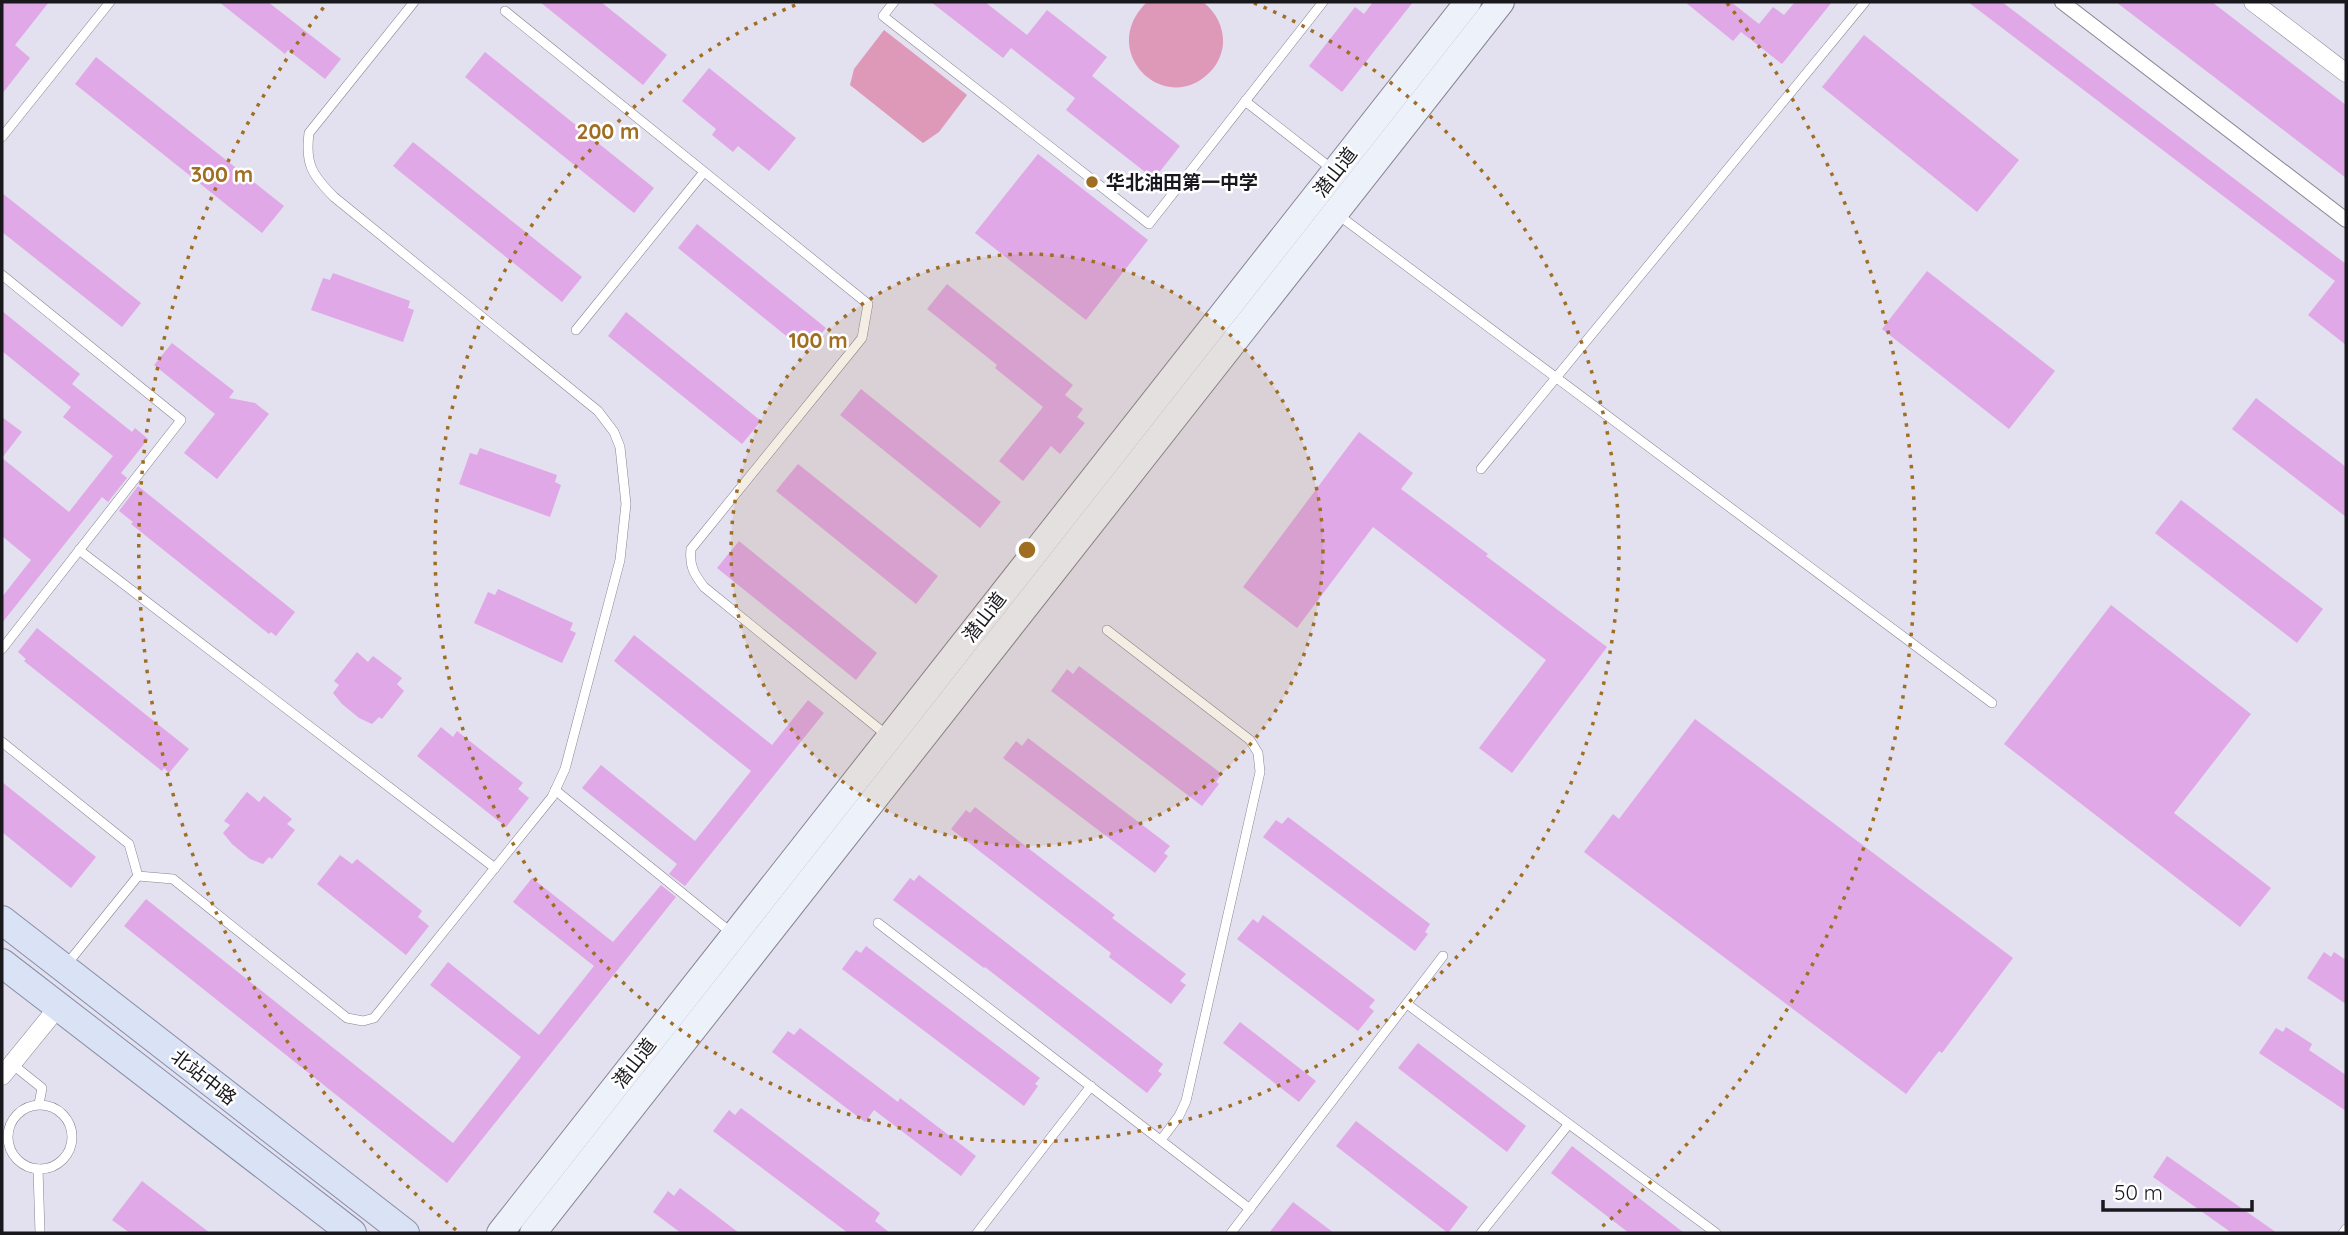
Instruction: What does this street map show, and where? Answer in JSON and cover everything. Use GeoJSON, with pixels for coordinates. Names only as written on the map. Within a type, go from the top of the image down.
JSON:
{"type":"FeatureCollection","features":[{"type":"Feature","properties":{"kind":"main road","name":"潜山道"},"geometry":{"type":"LineString","coordinates":[[500,1233],[1468,2]]}},
{"type":"Feature","properties":{"kind":"main road","name":"潜山道"},"geometry":{"type":"LineString","coordinates":[[533,1233],[1502,2]]}},
{"type":"Feature","properties":{"kind":"main road","name":"北站中路"},"geometry":{"type":"LineString","coordinates":[[2,920],[405,1233]]}},
{"type":"Feature","properties":{"kind":"main road","name":"北站中路"},"geometry":{"type":"LineString","coordinates":[[2,963],[352,1233]]}},
{"type":"Feature","properties":{"kind":"street"},"geometry":{"type":"LineString","coordinates":[[2062,2],[2346,220]]}},
{"type":"Feature","properties":{"kind":"street"},"geometry":{"type":"LineString","coordinates":[[2253,2],[2346,73]]}},
{"type":"Feature","properties":{"kind":"street"},"geometry":{"type":"LineString","coordinates":[[7,1070],[58,1006]]}},
{"type":"Feature","properties":{"kind":"lane"},"geometry":{"type":"LineString","coordinates":[[2,137],[110,2]]}},
{"type":"Feature","properties":{"kind":"lane"},"geometry":{"type":"LineString","coordinates":[[138,876],[173,879],[347,1018],[363,1021],[374,1017],[495,868],[555,790],[565,769],[620,560],[626,504],[620,447],[614,432],[598,411],[334,197],[311,170],[307,153],[309,133],[414,2]]}},
{"type":"Feature","properties":{"kind":"lane"},"geometry":{"type":"LineString","coordinates":[[894,2],[883,16],[1149,224],[1323,2]]}},
{"type":"Feature","properties":{"kind":"lane"},"geometry":{"type":"LineString","coordinates":[[1481,469],[1865,2]]}},
{"type":"Feature","properties":{"kind":"lane"},"geometry":{"type":"LineString","coordinates":[[505,11],[868,304],[862,338],[691,550],[690,562],[693,572],[704,587],[890,738]]}},
{"type":"Feature","properties":{"kind":"lane"},"geometry":{"type":"LineString","coordinates":[[1245,101],[1335,171]]}},
{"type":"Feature","properties":{"kind":"lane"},"geometry":{"type":"LineString","coordinates":[[576,330],[704,172]]}},
{"type":"Feature","properties":{"kind":"lane"},"geometry":{"type":"LineString","coordinates":[[1335,213],[1992,703]]}},
{"type":"Feature","properties":{"kind":"lane"},"geometry":{"type":"LineString","coordinates":[[2,275],[181,420],[2,649]]}},
{"type":"Feature","properties":{"kind":"lane"},"geometry":{"type":"LineString","coordinates":[[79,550],[495,868]]}},
{"type":"Feature","properties":{"kind":"lane"},"geometry":{"type":"LineString","coordinates":[[1107,630],[1250,740],[1258,753],[1260,772],[1186,1101],[1161,1140]]}},
{"type":"Feature","properties":{"kind":"lane"},"geometry":{"type":"LineString","coordinates":[[2,742],[129,844],[138,876]]}},
{"type":"Feature","properties":{"kind":"lane"},"geometry":{"type":"LineString","coordinates":[[555,790],[734,935]]}},
{"type":"Feature","properties":{"kind":"lane"},"geometry":{"type":"LineString","coordinates":[[64,968],[138,876]]}},
{"type":"Feature","properties":{"kind":"lane"},"geometry":{"type":"LineString","coordinates":[[878,923],[1250,1209]]}},
{"type":"Feature","properties":{"kind":"lane"},"geometry":{"type":"LineString","coordinates":[[1231,1233],[1443,956]]}},
{"type":"Feature","properties":{"kind":"lane"},"geometry":{"type":"LineString","coordinates":[[1407,1004],[1716,1233]]}},
{"type":"Feature","properties":{"kind":"lane"},"geometry":{"type":"LineString","coordinates":[[7,1070],[42,1087],[39,1104]]}},
{"type":"Feature","properties":{"kind":"lane"},"geometry":{"type":"LineString","coordinates":[[976,1233],[1091,1086]]}},
{"type":"Feature","properties":{"kind":"lane"},"geometry":{"type":"LineString","coordinates":[[39,1104],[50,1106],[67,1119],[72,1139],[65,1158],[48,1168],[38,1169],[20,1163],[9,1147],[8,1137],[9,1127],[20,1111],[39,1104]]}},
{"type":"Feature","properties":{"kind":"lane"},"geometry":{"type":"LineString","coordinates":[[1481,1233],[1568,1125]]}},
{"type":"Feature","properties":{"kind":"lane"},"geometry":{"type":"LineString","coordinates":[[38,1169],[40,1233]]}},
{"type":"Feature","properties":{"kind":"lane"},"geometry":{"type":"LineString","coordinates":[[2343,1233],[2346,1229]]}},
{"type":"Feature","properties":{"kind":"shaded area"},"geometry":{"type":"Polygon","coordinates":[[[1147,2],[1203,2],[1212,10],[1221,26],[1223,44],[1219,60],[1210,72],[1192,84],[1174,87],[1157,83],[1142,73],[1133,58],[1129,40],[1133,21],[1147,2]]]}},
{"type":"Feature","properties":{"kind":"shaded area"},"geometry":{"type":"Polygon","coordinates":[[[884,30],[967,95],[939,132],[923,143],[850,85],[854,69],[884,30]]]}},
{"type":"Feature","properties":{"kind":"building"},"geometry":{"type":"Polygon","coordinates":[[[2,2],[49,2],[15,45],[30,58],[2,94],[2,2]]]}},
{"type":"Feature","properties":{"kind":"building"},"geometry":{"type":"Polygon","coordinates":[[[219,2],[268,2],[341,59],[325,79],[288,50],[285,54],[219,2]]]}},
{"type":"Feature","properties":{"kind":"building"},"geometry":{"type":"Polygon","coordinates":[[[540,2],[601,2],[667,55],[643,85],[540,2]]]}},
{"type":"Feature","properties":{"kind":"building"},"geometry":{"type":"Polygon","coordinates":[[[931,2],[985,2],[1027,35],[1047,10],[1107,57],[1092,76],[1180,146],[1154,179],[1066,110],[1075,98],[1011,48],[1003,58],[931,2]]]}},
{"type":"Feature","properties":{"kind":"building"},"geometry":{"type":"Polygon","coordinates":[[[1373,2],[1413,2],[1342,92],[1309,66],[1355,7],[1364,14],[1373,2]]]}},
{"type":"Feature","properties":{"kind":"building"},"geometry":{"type":"Polygon","coordinates":[[[1685,2],[1731,2],[1759,24],[1773,7],[1784,15],[1795,2],[1832,2],[1782,64],[1741,32],[1733,41],[1685,2]]]}},
{"type":"Feature","properties":{"kind":"building"},"geometry":{"type":"Polygon","coordinates":[[[1968,2],[2002,2],[2346,264],[2346,345],[2308,315],[2335,281],[1968,2]]]}},
{"type":"Feature","properties":{"kind":"building"},"geometry":{"type":"Polygon","coordinates":[[[2116,2],[2212,2],[2346,105],[2346,178],[2116,2]]]}},
{"type":"Feature","properties":{"kind":"building"},"geometry":{"type":"Polygon","coordinates":[[[1864,35],[2019,160],[1977,212],[1822,87],[1864,35]]]}},
{"type":"Feature","properties":{"kind":"building"},"geometry":{"type":"Polygon","coordinates":[[[485,52],[654,188],[634,213],[465,77],[485,52]]]}},
{"type":"Feature","properties":{"kind":"building"},"geometry":{"type":"Polygon","coordinates":[[[96,57],[284,206],[262,233],[75,84],[96,57]]]}},
{"type":"Feature","properties":{"kind":"building"},"geometry":{"type":"Polygon","coordinates":[[[709,68],[796,138],[769,171],[738,146],[733,152],[712,135],[716,129],[682,101],[709,68]]]}},
{"type":"Feature","properties":{"kind":"building"},"geometry":{"type":"Polygon","coordinates":[[[413,142],[582,277],[562,302],[393,166],[413,142]]]}},
{"type":"Feature","properties":{"kind":"building"},"geometry":{"type":"Polygon","coordinates":[[[1038,154],[1148,240],[1086,320],[975,233],[1038,154]]]}},
{"type":"Feature","properties":{"kind":"building"},"geometry":{"type":"Polygon","coordinates":[[[2,193],[141,303],[122,327],[2,232],[2,193]]]}},
{"type":"Feature","properties":{"kind":"building"},"geometry":{"type":"Polygon","coordinates":[[[697,224],[826,328],[806,352],[678,248],[697,224]]]}},
{"type":"Feature","properties":{"kind":"building"},"geometry":{"type":"Polygon","coordinates":[[[1927,271],[2055,371],[2009,429],[1882,329],[1927,271]]]}},
{"type":"Feature","properties":{"kind":"building"},"geometry":{"type":"Polygon","coordinates":[[[333,273],[410,301],[408,308],[414,310],[403,342],[311,310],[323,278],[330,280],[333,273]]]}},
{"type":"Feature","properties":{"kind":"building"},"geometry":{"type":"Polygon","coordinates":[[[947,284],[1073,385],[1065,395],[1083,409],[1077,417],[1085,423],[1060,454],[1051,446],[1023,481],[999,461],[1043,407],[995,368],[997,365],[927,309],[947,284]]]}},
{"type":"Feature","properties":{"kind":"building"},"geometry":{"type":"Polygon","coordinates":[[[2,311],[80,374],[72,384],[132,432],[135,428],[148,439],[121,473],[127,478],[108,502],[102,497],[2,623],[2,597],[31,560],[2,536],[2,458],[69,512],[113,456],[63,417],[71,407],[2,351],[2,311]]]}},
{"type":"Feature","properties":{"kind":"building"},"geometry":{"type":"Polygon","coordinates":[[[626,312],[761,421],[742,444],[608,336],[626,312]]]}},
{"type":"Feature","properties":{"kind":"building"},"geometry":{"type":"Polygon","coordinates":[[[172,343],[234,391],[229,398],[255,403],[269,414],[217,479],[184,453],[215,414],[154,365],[172,343]]]}},
{"type":"Feature","properties":{"kind":"building"},"geometry":{"type":"Polygon","coordinates":[[[861,389],[1001,502],[980,528],[840,415],[861,389]]]}},
{"type":"Feature","properties":{"kind":"building"},"geometry":{"type":"Polygon","coordinates":[[[2256,398],[2346,467],[2346,517],[2232,429],[2256,398]]]}},
{"type":"Feature","properties":{"kind":"building"},"geometry":{"type":"Polygon","coordinates":[[[2,417],[22,432],[2,458],[2,417]]]}},
{"type":"Feature","properties":{"kind":"building"},"geometry":{"type":"Polygon","coordinates":[[[1359,432],[1413,473],[1401,489],[1607,647],[1512,773],[1479,748],[1546,660],[1373,527],[1297,628],[1243,587],[1359,432]]]}},
{"type":"Feature","properties":{"kind":"building"},"geometry":{"type":"Polygon","coordinates":[[[480,448],[557,475],[555,482],[561,485],[550,517],[459,484],[470,453],[477,455],[480,448]]]}},
{"type":"Feature","properties":{"kind":"building"},"geometry":{"type":"Polygon","coordinates":[[[798,464],[938,576],[916,604],[776,491],[798,464]]]}},
{"type":"Feature","properties":{"kind":"building"},"geometry":{"type":"Polygon","coordinates":[[[138,486],[295,612],[276,636],[271,632],[269,634],[131,524],[133,522],[119,511],[138,486]]]}},
{"type":"Feature","properties":{"kind":"building"},"geometry":{"type":"Polygon","coordinates":[[[2181,500],[2323,609],[2297,643],[2155,533],[2181,500]]]}},
{"type":"Feature","properties":{"kind":"building"},"geometry":{"type":"Polygon","coordinates":[[[739,541],[877,653],[856,680],[717,568],[739,541]]]}},
{"type":"Feature","properties":{"kind":"building"},"geometry":{"type":"Polygon","coordinates":[[[498,589],[573,623],[570,630],[576,633],[562,663],[474,623],[488,592],[495,595],[498,589]]]}},
{"type":"Feature","properties":{"kind":"building"},"geometry":{"type":"Polygon","coordinates":[[[2111,605],[2251,714],[2174,813],[2271,888],[2240,927],[2004,744],[2111,605]]]}},
{"type":"Feature","properties":{"kind":"building"},"geometry":{"type":"Polygon","coordinates":[[[37,628],[189,749],[169,773],[164,768],[162,771],[24,661],[26,659],[18,652],[37,628]]]}},
{"type":"Feature","properties":{"kind":"building"},"geometry":{"type":"Polygon","coordinates":[[[634,635],[772,745],[808,700],[824,713],[685,886],[669,874],[677,864],[582,788],[601,765],[695,841],[751,771],[614,661],[634,635]]]}},
{"type":"Feature","properties":{"kind":"building"},"geometry":{"type":"Polygon","coordinates":[[[357,652],[368,662],[373,656],[402,678],[397,684],[404,691],[382,719],[379,717],[372,724],[359,718],[333,693],[339,685],[334,681],[357,652]]]}},
{"type":"Feature","properties":{"kind":"building"},"geometry":{"type":"Polygon","coordinates":[[[1079,666],[1222,774],[1216,782],[1219,784],[1202,806],[1051,691],[1067,669],[1073,674],[1079,666]]]}},
{"type":"Feature","properties":{"kind":"building"},"geometry":{"type":"Polygon","coordinates":[[[1695,719],[2013,958],[1942,1053],[1939,1051],[1906,1094],[1584,852],[1613,814],[1619,819],[1695,719]]]}},
{"type":"Feature","properties":{"kind":"building"},"geometry":{"type":"Polygon","coordinates":[[[441,727],[453,737],[457,731],[523,783],[518,789],[529,798],[506,827],[417,756],[441,727]]]}},
{"type":"Feature","properties":{"kind":"building"},"geometry":{"type":"Polygon","coordinates":[[[1028,738],[1170,846],[1164,853],[1168,856],[1155,873],[1003,758],[1016,741],[1022,746],[1028,738]]]}},
{"type":"Feature","properties":{"kind":"building"},"geometry":{"type":"Polygon","coordinates":[[[2,782],[96,857],[71,888],[2,832],[2,782]]]}},
{"type":"Feature","properties":{"kind":"building"},"geometry":{"type":"Polygon","coordinates":[[[247,792],[259,802],[264,796],[292,819],[287,824],[295,830],[272,859],[269,857],[263,864],[250,859],[223,833],[230,825],[224,821],[247,792]]]}},
{"type":"Feature","properties":{"kind":"building"},"geometry":{"type":"Polygon","coordinates":[[[975,807],[1115,915],[1112,918],[1186,974],[1180,981],[1186,985],[1171,1004],[1109,957],[1111,953],[951,829],[966,810],[970,813],[975,807]]]}},
{"type":"Feature","properties":{"kind":"building"},"geometry":{"type":"Polygon","coordinates":[[[1288,817],[1430,924],[1425,932],[1428,934],[1415,951],[1263,837],[1276,820],[1282,824],[1288,817]]]}},
{"type":"Feature","properties":{"kind":"building"},"geometry":{"type":"Polygon","coordinates":[[[340,855],[352,864],[357,859],[422,911],[418,917],[429,926],[406,955],[317,884],[340,855]]]}},
{"type":"Feature","properties":{"kind":"building"},"geometry":{"type":"Polygon","coordinates":[[[919,875],[1163,1064],[1158,1071],[1162,1074],[1147,1093],[985,967],[893,900],[910,878],[914,881],[919,875]]]}},
{"type":"Feature","properties":{"kind":"building"},"geometry":{"type":"Polygon","coordinates":[[[532,878],[613,942],[661,885],[676,897],[447,1183],[124,926],[146,899],[453,1143],[521,1057],[430,985],[448,962],[539,1035],[594,966],[513,902],[532,878]]]}},
{"type":"Feature","properties":{"kind":"building"},"geometry":{"type":"Polygon","coordinates":[[[1263,915],[1375,1000],[1369,1007],[1374,1011],[1358,1031],[1237,939],[1253,919],[1258,923],[1263,915]]]}},
{"type":"Feature","properties":{"kind":"building"},"geometry":{"type":"Polygon","coordinates":[[[866,946],[1040,1078],[1035,1084],[1038,1086],[1024,1106],[842,969],[856,950],[861,953],[866,946]]]}},
{"type":"Feature","properties":{"kind":"building"},"geometry":{"type":"Polygon","coordinates":[[[2324,952],[2331,957],[2334,952],[2346,960],[2346,1004],[2307,978],[2324,952]]]}},
{"type":"Feature","properties":{"kind":"building"},"geometry":{"type":"Polygon","coordinates":[[[1240,1022],[1316,1081],[1299,1102],[1223,1043],[1240,1022]]]}},
{"type":"Feature","properties":{"kind":"building"},"geometry":{"type":"Polygon","coordinates":[[[2286,1027],[2312,1044],[2309,1050],[2346,1075],[2346,1111],[2259,1053],[2276,1028],[2283,1032],[2286,1027]]]}},
{"type":"Feature","properties":{"kind":"building"},"geometry":{"type":"Polygon","coordinates":[[[800,1028],[898,1102],[900,1098],[976,1156],[961,1176],[874,1110],[865,1122],[772,1052],[788,1031],[794,1035],[800,1028]]]}},
{"type":"Feature","properties":{"kind":"building"},"geometry":{"type":"Polygon","coordinates":[[[1418,1043],[1526,1126],[1507,1152],[1398,1068],[1418,1043]]]}},
{"type":"Feature","properties":{"kind":"building"},"geometry":{"type":"Polygon","coordinates":[[[741,1108],[880,1213],[875,1221],[890,1233],[848,1233],[713,1131],[729,1110],[735,1115],[741,1108]]]}},
{"type":"Feature","properties":{"kind":"building"},"geometry":{"type":"Polygon","coordinates":[[[1356,1121],[1468,1207],[1448,1233],[1336,1146],[1356,1121]]]}},
{"type":"Feature","properties":{"kind":"building"},"geometry":{"type":"Polygon","coordinates":[[[1572,1146],[1684,1233],[1629,1233],[1551,1173],[1572,1146]]]}},
{"type":"Feature","properties":{"kind":"building"},"geometry":{"type":"Polygon","coordinates":[[[2167,1156],[2277,1233],[2232,1233],[2153,1177],[2167,1156]]]}},
{"type":"Feature","properties":{"kind":"building"},"geometry":{"type":"Polygon","coordinates":[[[142,1181],[210,1233],[130,1233],[112,1220],[142,1181]]]}},
{"type":"Feature","properties":{"kind":"building"},"geometry":{"type":"Polygon","coordinates":[[[680,1188],[739,1233],[681,1233],[653,1212],[668,1191],[674,1196],[680,1188]]]}},
{"type":"Feature","properties":{"kind":"building"},"geometry":{"type":"Polygon","coordinates":[[[1293,1202],[1334,1233],[1269,1233],[1293,1202]]]}},
{"type":"Feature","properties":{"kind":"place","name":"华北油田第一中学"},"geometry":{"type":"Point","coordinates":[1092,182]}}]}
